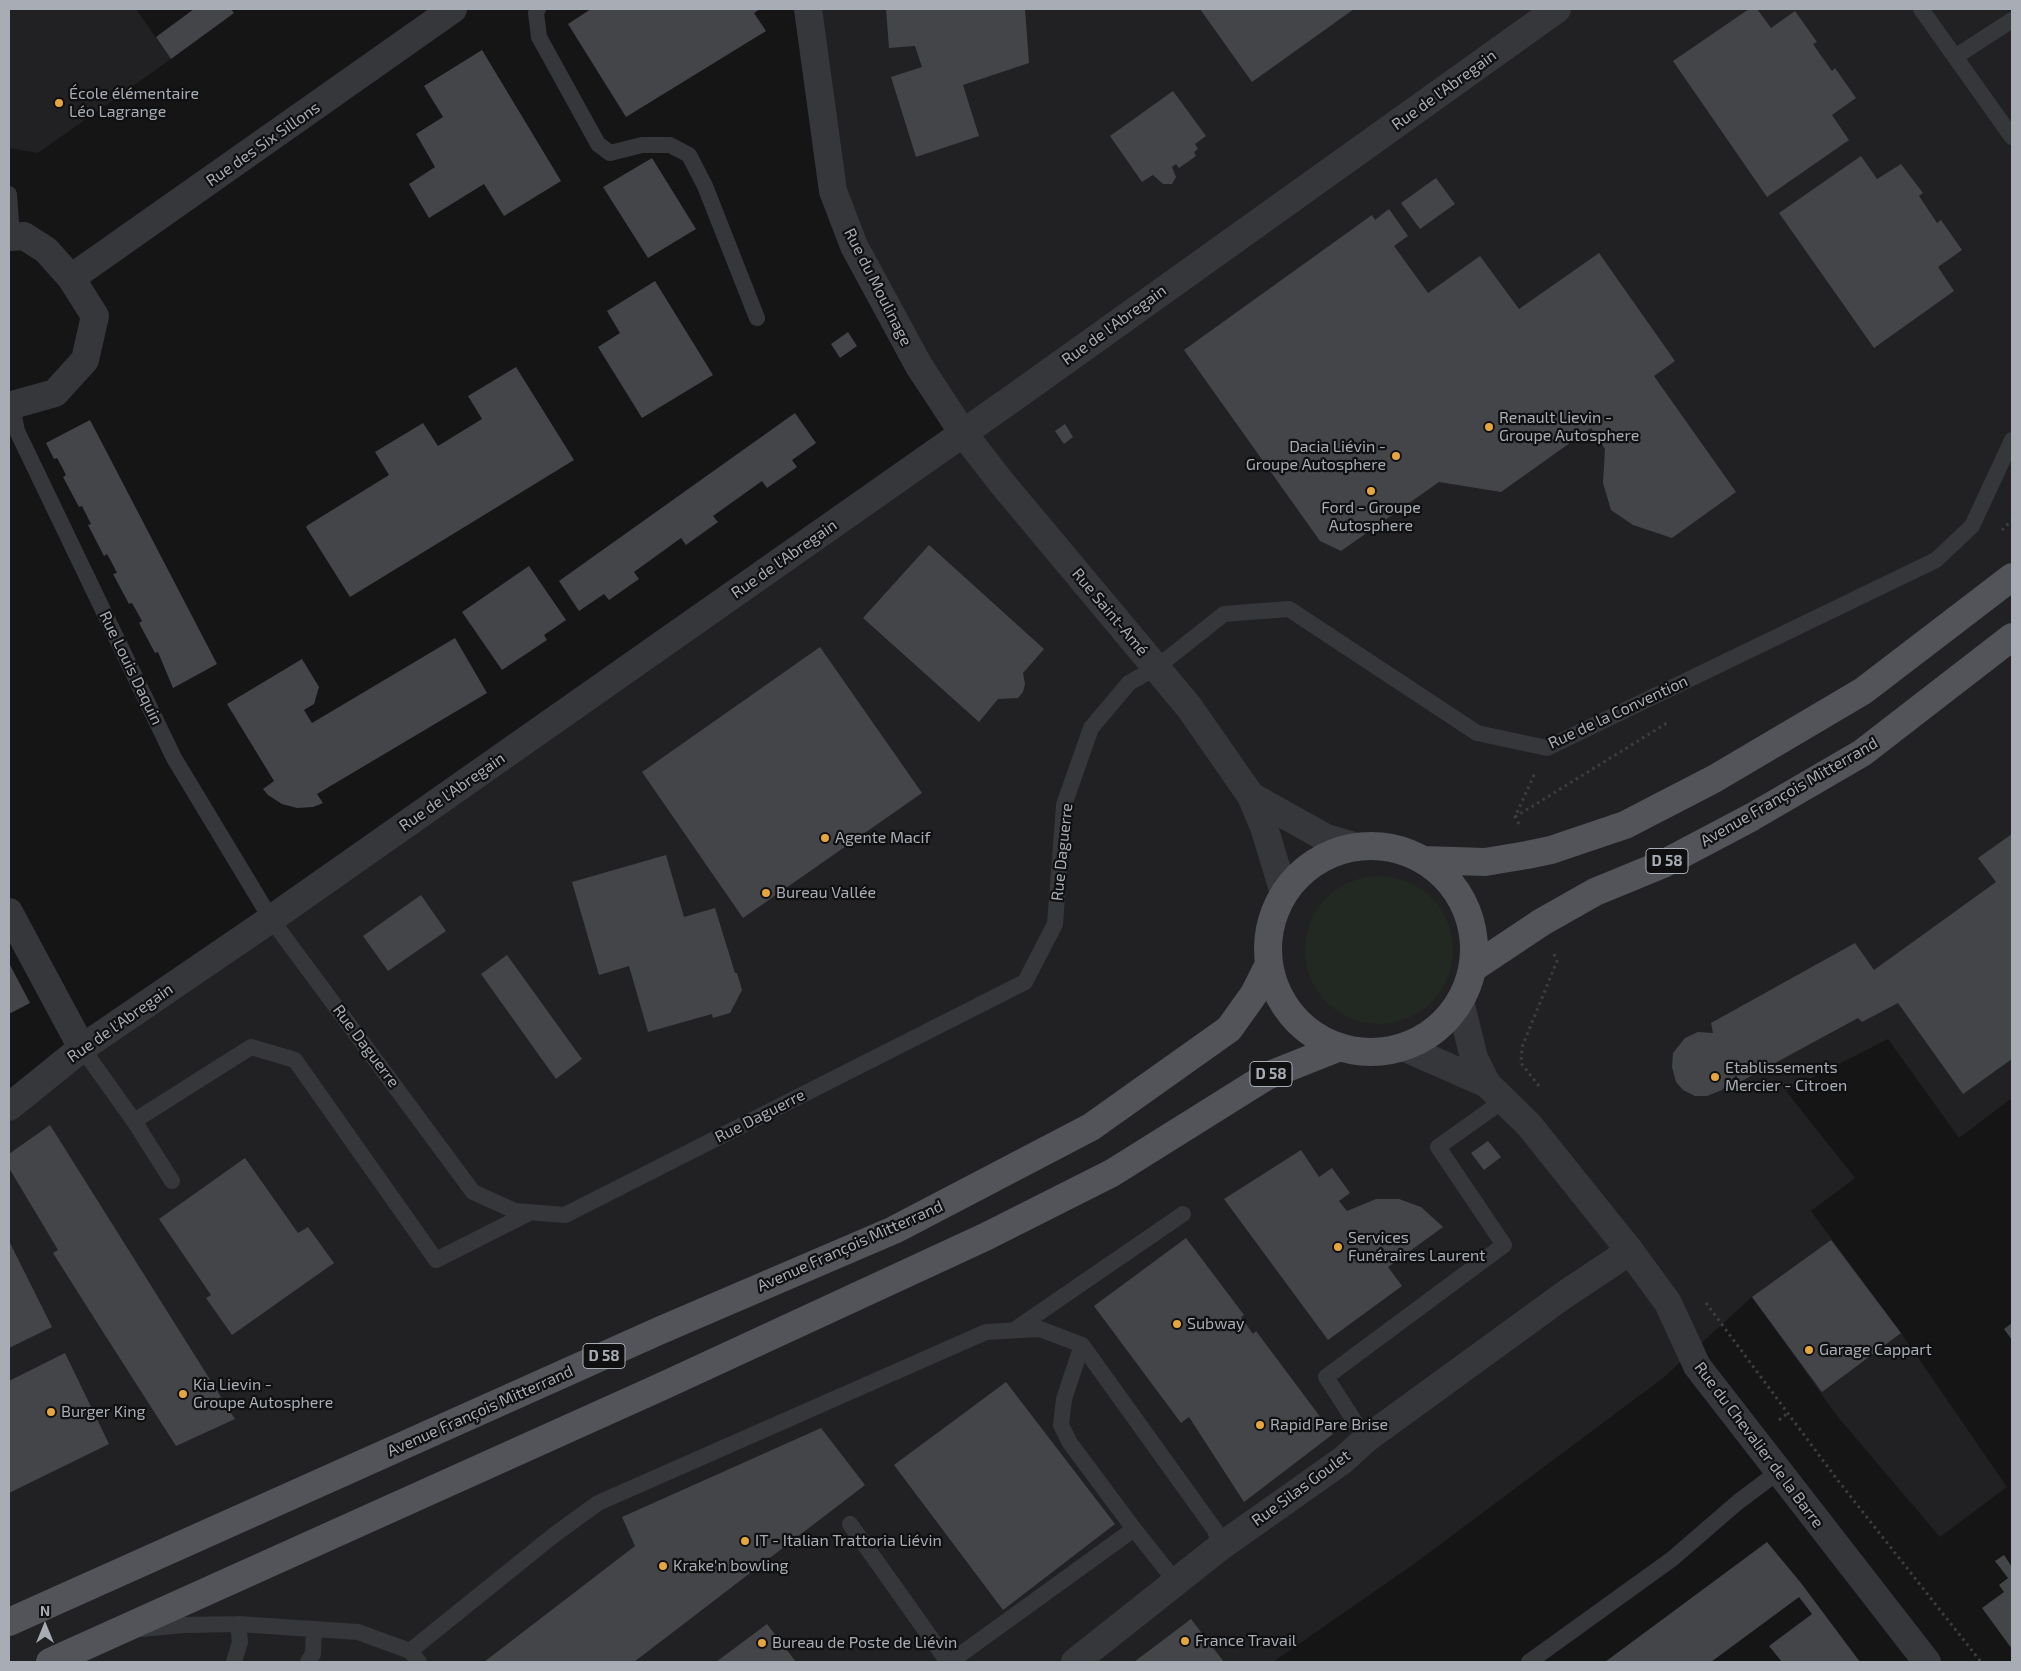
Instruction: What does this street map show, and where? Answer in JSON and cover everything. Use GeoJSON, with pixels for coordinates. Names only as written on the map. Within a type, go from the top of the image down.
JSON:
{"type":"FeatureCollection","features":[{"type":"Feature","properties":{"kind":"main road"},"geometry":{"type":"LineString","coordinates":[[1424,860],[1486,862],[1551,850],[1625,825],[1714,779],[1863,691],[2012,578]]}},
{"type":"Feature","properties":{"kind":"main road","name":"Avenue François Mitterrand"},"geometry":{"type":"LineString","coordinates":[[1473,968],[1509,943],[1565,909],[1596,892],[1663,864],[1752,817],[1862,752],[2012,637]]}},
{"type":"Feature","properties":{"kind":"main road"},"geometry":{"type":"LineString","coordinates":[[1380,846],[1403,851],[1424,860],[1451,882],[1469,914],[1474,937],[1473,968],[1460,1001],[1445,1021],[1426,1036],[1403,1047],[1382,1052],[1361,1052],[1340,1047],[1319,1038],[1286,1007],[1275,986],[1269,964],[1268,939],[1274,915],[1284,893],[1298,876],[1316,862],[1335,852],[1357,847],[1380,846]]}},
{"type":"Feature","properties":{"kind":"main road","name":"Avenue François Mitterrand"},"geometry":{"type":"LineString","coordinates":[[9,1622],[661,1330],[894,1230],[1091,1127],[1228,1028],[1254,994],[1269,964]]}},
{"type":"Feature","properties":{"kind":"main road","name":"D 58"},"geometry":{"type":"LineString","coordinates":[[50,1662],[665,1386],[985,1238],[1112,1173],[1267,1076],[1340,1047]]}},
{"type":"Feature","properties":{"kind":"street","name":"Rue des Six Sillons"},"geometry":{"type":"LineString","coordinates":[[71,278],[453,9]]}},
{"type":"Feature","properties":{"kind":"street","name":"Rue du Moulinage"},"geometry":{"type":"LineString","coordinates":[[808,9],[833,191],[854,246],[919,366],[963,433]]}},
{"type":"Feature","properties":{"kind":"street","name":"Rue de l'Abregain"},"geometry":{"type":"LineString","coordinates":[[9,1107],[82,1048],[271,919],[963,433],[1557,9]]}},
{"type":"Feature","properties":{"kind":"street"},"geometry":{"type":"LineString","coordinates":[[10,237],[24,236],[46,250],[71,278],[95,316],[85,360],[55,393],[10,406]]}},
{"type":"Feature","properties":{"kind":"street","name":"Rue Saint-Amé"},"geometry":{"type":"LineString","coordinates":[[963,433],[1001,482],[1189,707],[1251,796]]}},
{"type":"Feature","properties":{"kind":"street"},"geometry":{"type":"LineString","coordinates":[[1251,796],[1326,838],[1357,847]]}},
{"type":"Feature","properties":{"kind":"street"},"geometry":{"type":"LineString","coordinates":[[1251,796],[1264,827],[1284,893]]}},
{"type":"Feature","properties":{"kind":"street"},"geometry":{"type":"LineString","coordinates":[[9,912],[82,1048]]}},
{"type":"Feature","properties":{"kind":"street"},"geometry":{"type":"LineString","coordinates":[[1460,1001],[1474,1058],[1496,1092]]}},
{"type":"Feature","properties":{"kind":"street"},"geometry":{"type":"LineString","coordinates":[[1403,1047],[1496,1092]]}},
{"type":"Feature","properties":{"kind":"street","name":"Rue du Chevalier de la Barre"},"geometry":{"type":"LineString","coordinates":[[1496,1092],[1529,1125],[1630,1251],[1668,1303],[1696,1366],[1927,1662]]}},
{"type":"Feature","properties":{"kind":"street","name":"Rue Silas Goulet"},"geometry":{"type":"LineString","coordinates":[[1075,1662],[1220,1547],[1343,1460],[1366,1439],[1564,1296],[1630,1251]]}},
{"type":"Feature","properties":{"kind":"lane"},"geometry":{"type":"LineString","coordinates":[[538,9],[536,13],[539,37],[598,144],[610,153],[642,145],[670,145],[689,155],[705,186],[757,318]]}},
{"type":"Feature","properties":{"kind":"lane"},"geometry":{"type":"LineString","coordinates":[[1921,9],[2012,137]]}},
{"type":"Feature","properties":{"kind":"lane"},"geometry":{"type":"LineString","coordinates":[[1955,57],[2012,20]]}},
{"type":"Feature","properties":{"kind":"lane"},"geometry":{"type":"LineString","coordinates":[[9,194],[10,237]]}},
{"type":"Feature","properties":{"kind":"lane","name":"Rue Louis Daquin"},"geometry":{"type":"LineString","coordinates":[[10,406],[17,431],[174,758],[271,919]]}},
{"type":"Feature","properties":{"kind":"lane","name":"Rue de la Convention"},"geometry":{"type":"LineString","coordinates":[[1157,667],[1224,614],[1289,609],[1477,733],[1547,748],[1936,560],[1972,526],[2012,440]]}},
{"type":"Feature","properties":{"kind":"lane","name":"Rue Daguerre"},"geometry":{"type":"LineString","coordinates":[[271,919],[474,1192],[515,1211],[564,1214],[1025,982],[1055,924],[1064,805],[1091,728],[1129,683],[1157,667]]}},
{"type":"Feature","properties":{"kind":"lane"},"geometry":{"type":"LineString","coordinates":[[134,1121],[251,1047],[295,1060],[436,1260],[531,1212]]}},
{"type":"Feature","properties":{"kind":"lane"},"geometry":{"type":"LineString","coordinates":[[82,1048],[134,1121],[172,1181]]}},
{"type":"Feature","properties":{"kind":"lane"},"geometry":{"type":"LineString","coordinates":[[1366,1439],[1326,1377],[1504,1245],[1438,1148],[1496,1092]]}},
{"type":"Feature","properties":{"kind":"lane"},"geometry":{"type":"LineString","coordinates":[[1014,1330],[1183,1214]]}},
{"type":"Feature","properties":{"kind":"lane"},"geometry":{"type":"LineString","coordinates":[[119,1632],[184,1625],[238,1624],[358,1632],[415,1657],[554,1535],[598,1503],[986,1332],[1040,1329],[1082,1345],[1215,1530],[1220,1547]]}},
{"type":"Feature","properties":{"kind":"lane"},"geometry":{"type":"LineString","coordinates":[[1082,1345],[1064,1399],[1061,1425],[1070,1443],[1176,1582]]}},
{"type":"Feature","properties":{"kind":"lane"},"geometry":{"type":"LineString","coordinates":[[1529,1662],[1672,1559],[1738,1502],[1778,1472]]}},
{"type":"Feature","properties":{"kind":"lane"},"geometry":{"type":"LineString","coordinates":[[850,1524],[949,1662],[1134,1529]]}},
{"type":"Feature","properties":{"kind":"lane"},"geometry":{"type":"LineString","coordinates":[[234,1662],[240,1642],[238,1624]]}},
{"type":"Feature","properties":{"kind":"lane"},"geometry":{"type":"LineString","coordinates":[[308,1662],[313,1654],[314,1630]]}},
{"type":"Feature","properties":{"kind":"path"},"geometry":{"type":"LineString","coordinates":[[1523,829],[1515,817],[1547,748]]}},
{"type":"Feature","properties":{"kind":"path"},"geometry":{"type":"LineString","coordinates":[[1540,1086],[1521,1063],[1522,1047],[1557,961],[1552,948]]}},
{"type":"Feature","properties":{"kind":"path"},"geometry":{"type":"LineString","coordinates":[[1702,1297],[1836,1478],[1981,1662]]}},
{"type":"Feature","properties":{"kind":"shaded area","name":"École élémentaire Léo Lagrange"},"geometry":{"type":"Polygon","coordinates":[[[9,9],[136,9],[171,59],[38,153],[9,148],[9,9]]]}},
{"type":"Feature","properties":{"kind":"shaded area"},"geometry":{"type":"Polygon","coordinates":[[[808,9],[2012,9],[2012,1098],[1959,1138],[1888,1039],[1786,1091],[1855,1178],[1811,1211],[1901,1333],[2007,1487],[1940,1537],[1837,1416],[1752,1297],[1663,1378],[1414,1564],[1273,1662],[9,1662],[9,1107],[963,433],[854,246],[808,9]]]}},
{"type":"Feature","properties":{"kind":"shaded area"},"geometry":{"type":"Polygon","coordinates":[[[1379,876],[1393,877],[1407,882],[1431,898],[1447,922],[1452,936],[1452,964],[1447,978],[1431,1002],[1407,1018],[1393,1023],[1379,1024],[1365,1023],[1351,1018],[1327,1002],[1311,978],[1306,964],[1305,950],[1306,936],[1311,922],[1327,898],[1351,882],[1365,877],[1379,876]]]}},
{"type":"Feature","properties":{"kind":"building"},"geometry":{"type":"Polygon","coordinates":[[[194,9],[231,9],[234,13],[171,59],[156,37],[194,9]]]}},
{"type":"Feature","properties":{"kind":"building"},"geometry":{"type":"Polygon","coordinates":[[[591,9],[760,9],[754,13],[766,31],[626,117],[568,24],[591,9]]]}},
{"type":"Feature","properties":{"kind":"building"},"geometry":{"type":"Polygon","coordinates":[[[886,9],[1025,9],[1029,63],[963,85],[979,136],[916,157],[891,77],[922,67],[915,46],[889,48],[886,9]]]}},
{"type":"Feature","properties":{"kind":"building"},"geometry":{"type":"Polygon","coordinates":[[[1200,9],[1354,9],[1252,82],[1200,9]]]}},
{"type":"Feature","properties":{"kind":"building"},"geometry":{"type":"Polygon","coordinates":[[[1749,9],[1757,9],[1771,28],[1795,11],[1817,42],[1813,44],[1822,57],[1832,71],[1835,68],[1856,98],[1832,115],[1849,140],[1767,197],[1673,61],[1749,9]]]}},
{"type":"Feature","properties":{"kind":"building"},"geometry":{"type":"Polygon","coordinates":[[[482,50],[561,181],[504,216],[484,184],[429,218],[409,184],[435,167],[416,134],[443,117],[424,86],[482,50]]]}},
{"type":"Feature","properties":{"kind":"building"},"geometry":{"type":"Polygon","coordinates":[[[1173,91],[1206,136],[1195,144],[1198,149],[1194,152],[1196,156],[1179,168],[1176,164],[1172,167],[1176,177],[1172,184],[1163,184],[1153,175],[1142,182],[1110,136],[1173,91]]]}},
{"type":"Feature","properties":{"kind":"building"},"geometry":{"type":"Polygon","coordinates":[[[1861,156],[1877,179],[1901,164],[1923,193],[1919,196],[1937,223],[1941,220],[1962,250],[1938,267],[1954,291],[1874,348],[1779,213],[1861,156]]]}},
{"type":"Feature","properties":{"kind":"building"},"geometry":{"type":"Polygon","coordinates":[[[652,158],[696,229],[648,258],[603,187],[652,158]]]}},
{"type":"Feature","properties":{"kind":"building"},"geometry":{"type":"Polygon","coordinates":[[[1436,178],[1455,204],[1420,229],[1401,203],[1436,178]]]}},
{"type":"Feature","properties":{"kind":"building"},"geometry":{"type":"Polygon","coordinates":[[[1389,209],[1408,236],[1394,246],[1428,293],[1480,256],[1519,309],[1599,253],[1675,361],[1654,376],[1736,492],[1672,538],[1633,525],[1611,510],[1603,483],[1605,449],[1591,428],[1501,492],[1439,482],[1341,551],[1320,541],[1184,350],[1372,215],[1375,220],[1389,209]]]}},
{"type":"Feature","properties":{"kind":"building"},"geometry":{"type":"Polygon","coordinates":[[[655,281],[713,375],[642,418],[598,347],[620,333],[607,311],[655,281]]]}},
{"type":"Feature","properties":{"kind":"building"},"geometry":{"type":"Polygon","coordinates":[[[848,332],[857,346],[840,358],[831,344],[848,332]]]}},
{"type":"Feature","properties":{"kind":"building"},"geometry":{"type":"Polygon","coordinates":[[[516,367],[574,460],[350,597],[306,527],[389,475],[375,452],[423,423],[438,446],[482,419],[468,396],[516,367]]]}},
{"type":"Feature","properties":{"kind":"building"},"geometry":{"type":"Polygon","coordinates":[[[795,413],[816,443],[792,460],[797,467],[767,488],[762,481],[713,516],[718,522],[686,545],[681,538],[634,572],[639,579],[609,600],[604,594],[579,611],[559,581],[795,413]]]}},
{"type":"Feature","properties":{"kind":"building"},"geometry":{"type":"Polygon","coordinates":[[[90,420],[217,664],[173,688],[158,652],[155,653],[139,623],[142,621],[132,603],[129,604],[113,574],[117,573],[112,563],[107,554],[104,556],[88,525],[91,524],[82,506],[79,507],[63,477],[66,475],[62,467],[57,458],[54,459],[46,443],[90,420]]]}},
{"type":"Feature","properties":{"kind":"building"},"geometry":{"type":"Polygon","coordinates":[[[1065,424],[1073,437],[1064,444],[1055,431],[1065,424]]]}},
{"type":"Feature","properties":{"kind":"building"},"geometry":{"type":"Polygon","coordinates":[[[929,545],[1044,649],[1023,673],[1025,684],[1023,692],[1018,698],[998,699],[979,722],[863,618],[929,545]]]}},
{"type":"Feature","properties":{"kind":"building"},"geometry":{"type":"Polygon","coordinates":[[[529,566],[566,620],[544,635],[547,640],[502,670],[462,612],[529,566]]]}},
{"type":"Feature","properties":{"kind":"building"},"geometry":{"type":"Polygon","coordinates":[[[455,638],[487,693],[317,794],[323,803],[313,807],[297,808],[282,804],[268,795],[263,789],[274,781],[227,704],[302,659],[319,687],[314,704],[304,710],[312,723],[455,638]]]}},
{"type":"Feature","properties":{"kind":"building"},"geometry":{"type":"Polygon","coordinates":[[[820,647],[922,793],[743,918],[642,772],[820,647]]]}},
{"type":"Feature","properties":{"kind":"building"},"geometry":{"type":"Polygon","coordinates":[[[2012,834],[2012,1059],[1963,1094],[1898,1003],[1862,1022],[1858,1018],[1740,1082],[1736,1075],[1722,1090],[1707,1096],[1695,1096],[1683,1090],[1676,1082],[1672,1067],[1673,1053],[1685,1038],[1698,1032],[1713,1033],[1711,1023],[1855,943],[1874,970],[1996,882],[1978,858],[2012,834]]]}},
{"type":"Feature","properties":{"kind":"building"},"geometry":{"type":"Polygon","coordinates":[[[666,855],[684,917],[715,908],[742,990],[730,1013],[713,1018],[712,1014],[648,1032],[629,966],[599,975],[572,882],[666,855]]]}},
{"type":"Feature","properties":{"kind":"building"},"geometry":{"type":"Polygon","coordinates":[[[421,895],[446,931],[388,971],[363,936],[421,895]]]}},
{"type":"Feature","properties":{"kind":"building"},"geometry":{"type":"Polygon","coordinates":[[[507,955],[582,1059],[556,1079],[481,974],[507,955]]]}},
{"type":"Feature","properties":{"kind":"building"},"geometry":{"type":"Polygon","coordinates":[[[9,963],[30,1003],[9,1014],[9,963]]]}},
{"type":"Feature","properties":{"kind":"building"},"geometry":{"type":"Polygon","coordinates":[[[50,1125],[235,1419],[176,1446],[53,1253],[58,1250],[9,1168],[9,1154],[50,1125]]]}},
{"type":"Feature","properties":{"kind":"building"},"geometry":{"type":"Polygon","coordinates":[[[1488,1141],[1501,1157],[1484,1170],[1471,1153],[1488,1141]]]}},
{"type":"Feature","properties":{"kind":"building","name":"Services Funéraires Laurent"},"geometry":{"type":"Polygon","coordinates":[[[1301,1150],[1319,1177],[1332,1168],[1350,1193],[1339,1201],[1347,1211],[1376,1199],[1399,1199],[1421,1207],[1443,1227],[1388,1267],[1402,1286],[1328,1340],[1224,1199],[1301,1150]]]}},
{"type":"Feature","properties":{"kind":"building"},"geometry":{"type":"Polygon","coordinates":[[[245,1158],[298,1233],[308,1227],[334,1263],[232,1335],[206,1298],[211,1295],[159,1219],[245,1158]]]}},
{"type":"Feature","properties":{"kind":"building","name":"Subway"},"geometry":{"type":"Polygon","coordinates":[[[1186,1238],[1244,1315],[1241,1317],[1253,1334],[1256,1331],[1333,1434],[1244,1502],[1189,1417],[1181,1423],[1094,1306],[1186,1238]]]}},
{"type":"Feature","properties":{"kind":"building"},"geometry":{"type":"Polygon","coordinates":[[[1831,1240],[1901,1333],[1822,1392],[1752,1297],[1831,1240]]]}},
{"type":"Feature","properties":{"kind":"building"},"geometry":{"type":"Polygon","coordinates":[[[9,1241],[52,1327],[9,1348],[9,1241]]]}},
{"type":"Feature","properties":{"kind":"building"},"geometry":{"type":"Polygon","coordinates":[[[2012,1323],[2012,1340],[2004,1329],[2012,1323]]]}},
{"type":"Feature","properties":{"kind":"building","name":"Burger King"},"geometry":{"type":"Polygon","coordinates":[[[65,1353],[109,1444],[9,1493],[9,1381],[65,1353]]]}},
{"type":"Feature","properties":{"kind":"building"},"geometry":{"type":"Polygon","coordinates":[[[1006,1382],[1115,1524],[1003,1610],[894,1465],[1006,1382]]]}},
{"type":"Feature","properties":{"kind":"building"},"geometry":{"type":"Polygon","coordinates":[[[821,1428],[865,1485],[634,1662],[484,1662],[635,1546],[622,1517],[821,1428]]]}},
{"type":"Feature","properties":{"kind":"building"},"geometry":{"type":"Polygon","coordinates":[[[1767,1542],[1801,1583],[1860,1662],[1782,1662],[1769,1646],[1812,1614],[1799,1597],[1711,1662],[1605,1662],[1767,1542]]]}},
{"type":"Feature","properties":{"kind":"building"},"geometry":{"type":"Polygon","coordinates":[[[2004,1555],[2012,1567],[2012,1649],[1982,1608],[2004,1592],[1999,1585],[2008,1578],[1995,1561],[2004,1555]]]}},
{"type":"Feature","properties":{"kind":"building","name":"France Travail"},"geometry":{"type":"Polygon","coordinates":[[[1191,1619],[1224,1662],[1134,1662],[1191,1619]]]}},
{"type":"Feature","properties":{"kind":"building","name":"Bureau de Poste de Liévin"},"geometry":{"type":"Polygon","coordinates":[[[767,1624],[796,1662],[716,1662],[767,1624]]]}},
{"type":"Feature","properties":{"kind":"place","name":"École élémentaire Léo Lagrange"},"geometry":{"type":"Point","coordinates":[59,103]}},
{"type":"Feature","properties":{"kind":"place","name":"Renault Lievin - Groupe Autosphere"},"geometry":{"type":"Point","coordinates":[1489,427]}},
{"type":"Feature","properties":{"kind":"place","name":"Dacia Liévin - Groupe Autosphere"},"geometry":{"type":"Point","coordinates":[1396,456]}},
{"type":"Feature","properties":{"kind":"place","name":"Ford - Groupe Autosphere"},"geometry":{"type":"Point","coordinates":[1371,491]}},
{"type":"Feature","properties":{"kind":"place","name":"Agente Macif"},"geometry":{"type":"Point","coordinates":[825,838]}},
{"type":"Feature","properties":{"kind":"place","name":"Bureau Vallée"},"geometry":{"type":"Point","coordinates":[766,893]}},
{"type":"Feature","properties":{"kind":"place","name":"Etablissements Mercier - Citroen"},"geometry":{"type":"Point","coordinates":[1715,1077]}},
{"type":"Feature","properties":{"kind":"place","name":"Services Funéraires Laurent"},"geometry":{"type":"Point","coordinates":[1338,1247]}},
{"type":"Feature","properties":{"kind":"place","name":"Subway"},"geometry":{"type":"Point","coordinates":[1177,1324]}},
{"type":"Feature","properties":{"kind":"place","name":"Garage Cappart"},"geometry":{"type":"Point","coordinates":[1809,1350]}},
{"type":"Feature","properties":{"kind":"place","name":"Kia Lievin - Groupe Autosphere"},"geometry":{"type":"Point","coordinates":[183,1394]}},
{"type":"Feature","properties":{"kind":"place","name":"Burger King"},"geometry":{"type":"Point","coordinates":[51,1412]}},
{"type":"Feature","properties":{"kind":"place","name":"Rapid Pare Brise"},"geometry":{"type":"Point","coordinates":[1260,1425]}},
{"type":"Feature","properties":{"kind":"place","name":"IT - Italian Trattoria Liévin"},"geometry":{"type":"Point","coordinates":[745,1541]}},
{"type":"Feature","properties":{"kind":"place","name":"Krake'n bowling"},"geometry":{"type":"Point","coordinates":[663,1566]}},
{"type":"Feature","properties":{"kind":"place","name":"France Travail"},"geometry":{"type":"Point","coordinates":[1185,1641]}},
{"type":"Feature","properties":{"kind":"place","name":"Bureau de Poste de Liévin"},"geometry":{"type":"Point","coordinates":[762,1643]}}]}
